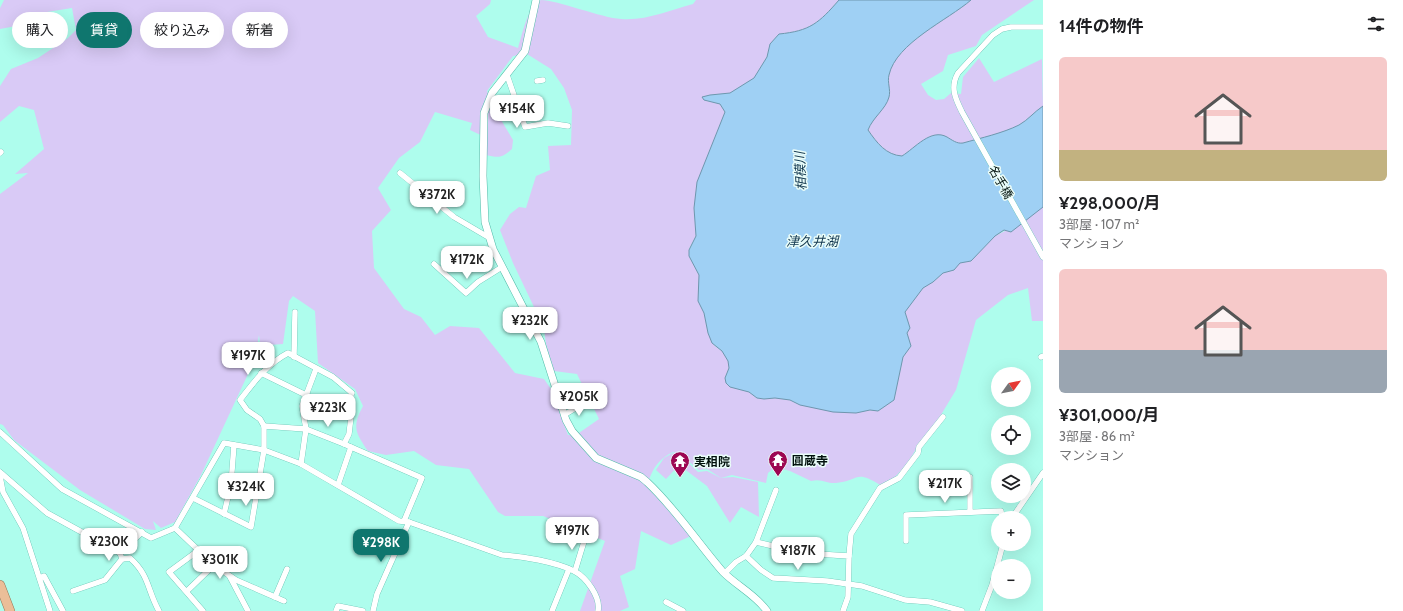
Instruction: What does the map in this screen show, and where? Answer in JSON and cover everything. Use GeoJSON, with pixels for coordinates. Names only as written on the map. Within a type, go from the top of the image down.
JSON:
{"type":"FeatureCollection","features":[{"type":"Feature","properties":{"kind":"highway"},"geometry":{"type":"LineString","coordinates":[[0,584],[10,611]]}},
{"type":"Feature","properties":{"kind":"street"},"geometry":{"type":"LineString","coordinates":[[536,0],[525,51],[492,93],[484,113],[483,176],[485,222],[488,237],[541,342],[564,415],[577,440],[596,458],[641,477],[653,487],[684,522],[725,573],[737,585],[762,604],[767,611]]}},
{"type":"Feature","properties":{"kind":"street","name":"名手橋"},"geometry":{"type":"LineString","coordinates":[[1041,255],[954,96],[955,80],[958,72],[993,35],[1006,28],[1043,27]]}},
{"type":"Feature","properties":{"kind":"street"},"geometry":{"type":"LineString","coordinates":[[507,75],[525,128],[548,124],[568,126]]}},
{"type":"Feature","properties":{"kind":"street"},"geometry":{"type":"LineString","coordinates":[[400,173],[454,217],[488,237]]}},
{"type":"Feature","properties":{"kind":"street"},"geometry":{"type":"LineString","coordinates":[[434,264],[466,293],[478,282],[502,267]]}},
{"type":"Feature","properties":{"kind":"street"},"geometry":{"type":"LineString","coordinates":[[294,357],[295,312]]}},
{"type":"Feature","properties":{"kind":"street"},"geometry":{"type":"LineString","coordinates":[[193,498],[251,527],[264,450],[264,426],[260,419],[247,410],[240,400],[261,373],[278,358],[288,354],[333,377],[352,393],[342,412]]}},
{"type":"Feature","properties":{"kind":"street"},"geometry":{"type":"LineString","coordinates":[[301,464],[306,429],[302,406],[305,394],[316,369]]}},
{"type":"Feature","properties":{"kind":"street"},"geometry":{"type":"LineString","coordinates":[[261,373],[351,417],[349,434],[344,444]]}},
{"type":"Feature","properties":{"kind":"street"},"geometry":{"type":"LineString","coordinates":[[564,415],[584,403]]}},
{"type":"Feature","properties":{"kind":"street"},"geometry":{"type":"LineString","coordinates":[[843,611],[848,597],[851,534],[880,488],[899,478],[918,453],[919,447],[943,417]]}},
{"type":"Feature","properties":{"kind":"street"},"geometry":{"type":"LineString","coordinates":[[264,426],[306,429],[422,478],[407,522],[377,594],[373,611]]}},
{"type":"Feature","properties":{"kind":"street"},"geometry":{"type":"LineString","coordinates":[[0,432],[62,489],[151,538],[175,528],[224,443],[264,450],[301,464],[399,521],[407,522],[502,555],[518,555],[572,570],[591,588],[599,606],[598,611]]}},
{"type":"Feature","properties":{"kind":"street"},"geometry":{"type":"LineString","coordinates":[[224,514],[231,484],[234,445]]}},
{"type":"Feature","properties":{"kind":"street"},"geometry":{"type":"LineString","coordinates":[[338,485],[351,447]]}},
{"type":"Feature","properties":{"kind":"street"},"geometry":{"type":"LineString","coordinates":[[0,472],[47,513],[121,556],[130,558],[140,567],[148,581],[159,611]]}},
{"type":"Feature","properties":{"kind":"street"},"geometry":{"type":"LineString","coordinates":[[1017,511],[1043,473]]}},
{"type":"Feature","properties":{"kind":"street"},"geometry":{"type":"LineString","coordinates":[[0,476],[3,492],[23,528],[50,611]]}},
{"type":"Feature","properties":{"kind":"street"},"geometry":{"type":"LineString","coordinates":[[939,480],[970,477],[970,511]]}},
{"type":"Feature","properties":{"kind":"street"},"geometry":{"type":"LineString","coordinates":[[725,573],[736,562],[746,556],[756,542],[776,490]]}},
{"type":"Feature","properties":{"kind":"street"},"geometry":{"type":"LineString","coordinates":[[906,541],[906,515],[970,511],[1001,511]]}},
{"type":"Feature","properties":{"kind":"street"},"geometry":{"type":"LineString","coordinates":[[175,528],[214,565],[236,580],[284,601]]}},
{"type":"Feature","properties":{"kind":"street"},"geometry":{"type":"LineString","coordinates":[[72,591],[106,580],[121,556],[142,532]]}},
{"type":"Feature","properties":{"kind":"street"},"geometry":{"type":"LineString","coordinates":[[552,611],[572,570],[586,535]]}},
{"type":"Feature","properties":{"kind":"street"},"geometry":{"type":"LineString","coordinates":[[756,542],[802,552],[849,556]]}},
{"type":"Feature","properties":{"kind":"street"},"geometry":{"type":"LineString","coordinates":[[199,550],[169,572],[203,611]]}},
{"type":"Feature","properties":{"kind":"street"},"geometry":{"type":"LineString","coordinates":[[982,611],[992,585],[1000,551]]}},
{"type":"Feature","properties":{"kind":"street"},"geometry":{"type":"LineString","coordinates":[[746,556],[761,570],[773,578],[827,581],[862,586],[906,600],[930,602],[962,611]]}},
{"type":"Feature","properties":{"kind":"street"},"geometry":{"type":"LineString","coordinates":[[187,591],[214,565]]}},
{"type":"Feature","properties":{"kind":"street"},"geometry":{"type":"LineString","coordinates":[[275,597],[287,569]]}},
{"type":"Feature","properties":{"kind":"street"},"geometry":{"type":"LineString","coordinates":[[229,575],[248,611]]}},
{"type":"Feature","properties":{"kind":"street"},"geometry":{"type":"LineString","coordinates":[[40,578],[44,576],[63,611]]}},
{"type":"Feature","properties":{"kind":"street"},"geometry":{"type":"LineString","coordinates":[[666,602],[683,611]]}},
{"type":"Feature","properties":{"kind":"street"},"geometry":{"type":"LineString","coordinates":[[336,611],[338,606],[363,611]]}},
{"type":"Feature","properties":{"kind":"shaded area"},"geometry":{"type":"Polygon","coordinates":[[[4,0],[491,0],[490,4],[476,16],[488,37],[518,48],[529,14],[536,3],[541,0],[558,3],[603,16],[630,19],[649,17],[667,12],[693,4],[696,0],[839,0],[826,15],[806,28],[790,33],[779,34],[770,44],[767,57],[754,78],[730,93],[703,97],[704,100],[720,104],[725,112],[705,164],[694,208],[696,236],[689,249],[689,256],[699,275],[699,286],[708,333],[715,346],[722,351],[729,361],[729,368],[725,378],[731,387],[749,392],[757,398],[790,400],[800,405],[856,413],[870,410],[878,411],[894,400],[903,357],[911,346],[907,333],[910,328],[905,312],[923,288],[943,273],[954,270],[959,263],[971,261],[995,236],[1021,223],[1043,207],[1043,321],[1032,321],[1028,288],[1008,295],[976,320],[956,390],[936,423],[920,442],[908,463],[895,477],[880,485],[872,480],[861,477],[836,483],[818,480],[811,481],[790,471],[775,467],[768,473],[766,483],[732,475],[721,478],[707,469],[699,470],[681,455],[673,452],[667,455],[656,466],[647,486],[691,536],[671,545],[641,531],[635,569],[620,576],[629,607],[620,611],[580,611],[605,541],[543,516],[505,516],[498,512],[469,469],[436,465],[414,451],[386,455],[368,451],[360,439],[356,429],[357,419],[363,406],[355,389],[318,363],[315,311],[293,296],[289,301],[283,344],[270,345],[267,358],[260,367],[256,366],[260,344],[259,335],[255,359],[201,475],[175,522],[161,528],[153,521],[156,530],[145,529],[80,490],[14,440],[3,425],[0,424],[0,194],[28,173],[15,174],[44,149],[34,110],[19,106],[0,122],[0,86],[11,69],[38,58],[53,48],[68,48],[68,38],[76,30],[72,8],[47,12],[12,12],[12,27],[0,29],[0,8],[4,0]],[[527,54],[513,56],[487,91],[497,113],[513,140],[512,149],[503,156],[497,157],[486,155],[487,138],[470,130],[472,123],[435,112],[420,142],[399,158],[378,188],[391,210],[372,231],[374,268],[404,309],[421,317],[435,335],[450,326],[479,328],[515,373],[544,379],[551,389],[568,435],[576,435],[599,419],[577,374],[554,371],[546,344],[544,328],[513,263],[500,230],[510,214],[519,207],[526,208],[536,176],[550,170],[548,146],[571,145],[572,110],[564,88],[551,69],[527,54]]]}},
{"type":"Feature","properties":{"kind":"shaded area"},"geometry":{"type":"Polygon","coordinates":[[[971,0],[1034,0],[982,35],[976,46],[948,55],[943,71],[921,84],[928,95],[936,100],[944,99],[951,93],[961,94],[963,77],[979,58],[994,82],[1042,59],[1043,106],[1019,125],[999,133],[963,143],[941,135],[935,135],[923,140],[902,156],[887,151],[878,144],[868,130],[887,101],[889,94],[889,75],[893,64],[901,53],[924,33],[971,0]]]}},
{"type":"Feature","properties":{"kind":"shaded area"},"geometry":{"type":"Polygon","coordinates":[[[673,453],[681,456],[698,472],[707,471],[721,478],[733,477],[758,482],[759,517],[741,507],[730,523],[707,486],[679,465],[666,479],[656,470],[664,458],[673,453]]]}},
{"type":"Feature","properties":{"kind":"water","name":"津久井湖"},"geometry":{"type":"Polygon","coordinates":[[[839,0],[971,0],[912,42],[894,63],[889,75],[889,94],[887,101],[868,130],[878,144],[887,151],[902,156],[923,140],[935,135],[941,135],[963,143],[999,133],[1019,125],[1043,106],[1043,207],[1011,232],[1004,230],[995,236],[971,261],[960,263],[954,270],[943,273],[923,288],[905,312],[910,328],[907,333],[911,346],[903,357],[894,400],[878,411],[870,410],[856,413],[833,412],[800,405],[790,400],[757,398],[749,392],[730,387],[726,383],[725,378],[729,368],[728,361],[722,351],[712,343],[708,333],[704,313],[698,301],[699,275],[689,256],[689,250],[696,236],[694,208],[697,182],[725,112],[720,104],[704,100],[702,97],[730,93],[754,78],[767,57],[770,44],[779,34],[799,31],[806,28],[826,15],[839,0]]]}},
{"type":"Feature","properties":{"kind":"place","name":"圓蔵寺"},"geometry":{"type":"Point","coordinates":[778,477]}},
{"type":"Feature","properties":{"kind":"place","name":"実相院"},"geometry":{"type":"Point","coordinates":[680,478]}},
{"type":"Feature","properties":{"kind":"water label","name":"相模川"},"geometry":{"type":"Point","coordinates":[800,171]}}]}
